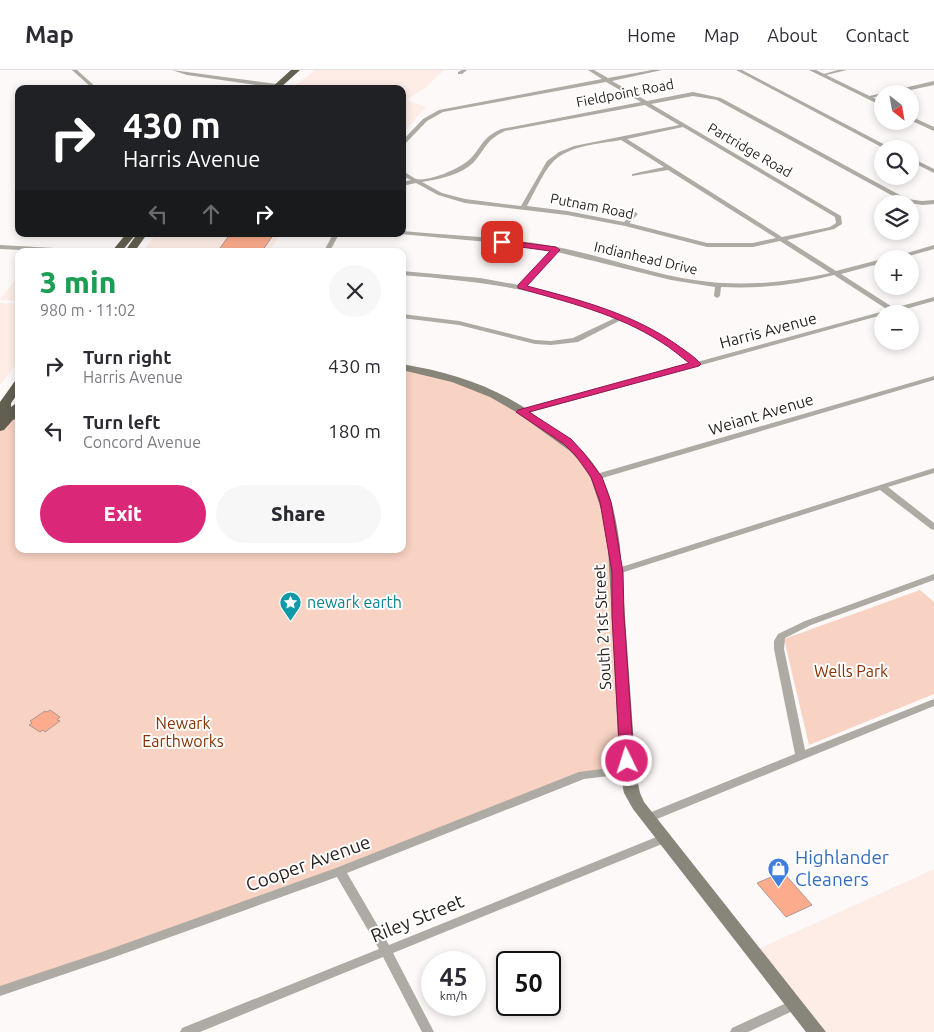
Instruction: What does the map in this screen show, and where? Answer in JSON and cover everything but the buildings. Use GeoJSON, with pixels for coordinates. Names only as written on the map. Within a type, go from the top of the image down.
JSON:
{"type":"FeatureCollection","features":[{"type":"Feature","properties":{"kind":"highway"},"geometry":{"type":"LineString","coordinates":[[281,85],[296,70]]}},
{"type":"Feature","properties":{"kind":"highway"},"geometry":{"type":"LineString","coordinates":[[282,85],[305,70]]}},
{"type":"Feature","properties":{"kind":"highway"},"geometry":{"type":"LineString","coordinates":[[120,248],[130,237]]}},
{"type":"Feature","properties":{"kind":"highway"},"geometry":{"type":"LineString","coordinates":[[127,248],[131,237]]}},
{"type":"Feature","properties":{"kind":"highway"},"geometry":{"type":"LineString","coordinates":[[131,248],[140,237]]}},
{"type":"Feature","properties":{"kind":"highway"},"geometry":{"type":"LineString","coordinates":[[2,422],[4,402],[15,388]]}},
{"type":"Feature","properties":{"kind":"highway"},"geometry":{"type":"LineString","coordinates":[[2,422],[15,409]]}},
{"type":"Feature","properties":{"kind":"main road","name":"South 21st Street"},"geometry":{"type":"LineString","coordinates":[[406,368],[470,385],[507,402],[567,442],[580,454],[596,477],[606,502],[618,572],[618,616],[628,774],[632,793],[638,805],[663,839],[817,1032]]}},
{"type":"Feature","properties":{"kind":"main road"},"geometry":{"type":"LineString","coordinates":[[2,422],[15,417]]}},
{"type":"Feature","properties":{"kind":"street"},"geometry":{"type":"LineString","coordinates":[[74,70],[91,85]]}},
{"type":"Feature","properties":{"kind":"street"},"geometry":{"type":"LineString","coordinates":[[174,70],[187,74],[258,85]]}},
{"type":"Feature","properties":{"kind":"street","name":"Partridge Road"},"geometry":{"type":"LineString","coordinates":[[590,70],[831,212],[839,219],[839,224],[832,228],[781,239]]}},
{"type":"Feature","properties":{"kind":"street"},"geometry":{"type":"LineString","coordinates":[[406,141],[425,120],[441,111],[660,70]]}},
{"type":"Feature","properties":{"kind":"street"},"geometry":{"type":"LineString","coordinates":[[738,70],[874,141]]}},
{"type":"Feature","properties":{"kind":"street"},"geometry":{"type":"LineString","coordinates":[[812,70],[874,100]]}},
{"type":"Feature","properties":{"kind":"street"},"geometry":{"type":"LineString","coordinates":[[822,75],[845,70]]}},
{"type":"Feature","properties":{"kind":"street"},"geometry":{"type":"LineString","coordinates":[[919,86],[934,83]]}},
{"type":"Feature","properties":{"kind":"street","name":"Fieldpoint Road"},"geometry":{"type":"LineString","coordinates":[[406,183],[447,174],[462,168],[472,159],[484,141],[503,130],[690,94],[715,97],[890,194],[914,203],[934,202]]}},
{"type":"Feature","properties":{"kind":"street"},"geometry":{"type":"LineString","coordinates":[[868,97],[874,96]]}},
{"type":"Feature","properties":{"kind":"street"},"geometry":{"type":"LineString","coordinates":[[919,122],[934,129]]}},
{"type":"Feature","properties":{"kind":"street"},"geometry":{"type":"LineString","coordinates":[[524,206],[549,162],[556,155],[574,148],[684,125]]}},
{"type":"Feature","properties":{"kind":"street"},"geometry":{"type":"LineString","coordinates":[[622,138],[885,305]]}},
{"type":"Feature","properties":{"kind":"street"},"geometry":{"type":"LineString","coordinates":[[919,164],[934,171]]}},
{"type":"Feature","properties":{"kind":"street"},"geometry":{"type":"LineString","coordinates":[[634,175],[669,168]]}},
{"type":"Feature","properties":{"kind":"street","name":"Putnam Road"},"geometry":{"type":"LineString","coordinates":[[406,175],[440,194],[465,201],[524,206],[625,224],[707,245],[738,246],[781,239]]}},
{"type":"Feature","properties":{"kind":"street"},"geometry":{"type":"LineString","coordinates":[[625,224],[635,214]]}},
{"type":"Feature","properties":{"kind":"street","name":"Indianhead Drive"},"geometry":{"type":"LineString","coordinates":[[406,233],[486,240],[556,250],[658,276],[718,286],[777,284],[874,263]]}},
{"type":"Feature","properties":{"kind":"street"},"geometry":{"type":"LineString","coordinates":[[0,247],[18,248]]}},
{"type":"Feature","properties":{"kind":"street"},"geometry":{"type":"LineString","coordinates":[[919,251],[934,247]]}},
{"type":"Feature","properties":{"kind":"street"},"geometry":{"type":"LineString","coordinates":[[521,287],[556,250]]}},
{"type":"Feature","properties":{"kind":"street"},"geometry":{"type":"LineString","coordinates":[[406,273],[470,278],[521,287],[584,304],[620,318],[664,340],[696,364]]}},
{"type":"Feature","properties":{"kind":"street"},"geometry":{"type":"LineString","coordinates":[[717,296],[718,286]]}},
{"type":"Feature","properties":{"kind":"street","name":"Harris Avenue"},"geometry":{"type":"LineString","coordinates":[[912,305],[934,299]]}},
{"type":"Feature","properties":{"kind":"street","name":"Harris Avenue"},"geometry":{"type":"LineString","coordinates":[[521,412],[874,315]]}},
{"type":"Feature","properties":{"kind":"street"},"geometry":{"type":"LineString","coordinates":[[406,316],[459,322],[535,342],[551,344],[576,340],[620,318]]}},
{"type":"Feature","properties":{"kind":"street","name":"Weiant Avenue"},"geometry":{"type":"LineString","coordinates":[[596,477],[934,378]]}},
{"type":"Feature","properties":{"kind":"street"},"geometry":{"type":"LineString","coordinates":[[618,572],[934,470]]}},
{"type":"Feature","properties":{"kind":"street"},"geometry":{"type":"LineString","coordinates":[[882,487],[934,526]]}},
{"type":"Feature","properties":{"kind":"street"},"geometry":{"type":"LineString","coordinates":[[801,756],[779,649],[780,638],[787,632],[808,623],[934,577]]}},
{"type":"Feature","properties":{"kind":"street"},"geometry":{"type":"LineString","coordinates":[[648,818],[934,702]]}},
{"type":"Feature","properties":{"kind":"street","name":"Cooper Avenue"},"geometry":{"type":"LineString","coordinates":[[0,991],[105,956],[340,871],[583,775],[608,772],[628,774]]}},
{"type":"Feature","properties":{"kind":"street","name":"Riley Street"},"geometry":{"type":"LineString","coordinates":[[186,1032],[663,839]]}},
{"type":"Feature","properties":{"kind":"street"},"geometry":{"type":"LineString","coordinates":[[340,871],[386,951],[428,1032]]}},
{"type":"Feature","properties":{"kind":"street"},"geometry":{"type":"LineString","coordinates":[[736,1032],[795,1004]]}},
{"type":"Feature","properties":{"kind":"shaded area"},"geometry":{"type":"Polygon","coordinates":[[[315,70],[444,70],[425,88],[406,100],[406,85],[296,85],[315,70]]]}},
{"type":"Feature","properties":{"kind":"shaded area"},"geometry":{"type":"Polygon","coordinates":[[[406,100],[426,107],[406,130],[406,100]]]}},
{"type":"Feature","properties":{"kind":"shaded area"},"geometry":{"type":"Polygon","coordinates":[[[154,237],[279,237],[271,248],[145,248],[154,237]]]}},
{"type":"Feature","properties":{"kind":"shaded area"},"geometry":{"type":"Polygon","coordinates":[[[15,281],[15,301],[0,299],[15,281]]]}},
{"type":"Feature","properties":{"kind":"shaded area"},"geometry":{"type":"Polygon","coordinates":[[[0,303],[15,304],[15,365],[0,385],[0,303]]]}},
{"type":"Feature","properties":{"kind":"shaded area"},"geometry":{"type":"Polygon","coordinates":[[[934,869],[934,1032],[825,1032],[758,949],[934,869]]]}},
{"type":"Feature","properties":{"kind":"green space","name":"Newark Earthworks"},"geometry":{"type":"Polygon","coordinates":[[[406,368],[484,390],[580,454],[607,505],[628,774],[583,775],[340,871],[0,991],[0,427],[15,418],[15,553],[406,553],[406,368]]]}},
{"type":"Feature","properties":{"kind":"green space","name":"Wells Park"},"geometry":{"type":"Polygon","coordinates":[[[920,590],[934,602],[934,694],[809,745],[784,639],[920,590]]]}},
{"type":"Feature","properties":{"kind":"place","name":"newark earth"},"geometry":{"type":"Point","coordinates":[291,621]}},
{"type":"Feature","properties":{"kind":"place","name":"Highlander Cleaners"},"geometry":{"type":"Point","coordinates":[779,887]}},
{"type":"Feature","properties":{"kind":"route"},"geometry":{"type":"LineString","coordinates":[[502,242],[556,250],[521,287],[555,294],[606,311],[664,340],[683,352],[696,364],[521,412],[567,442],[580,454],[596,477],[606,502],[618,572],[618,616],[627,761]]}}]}
